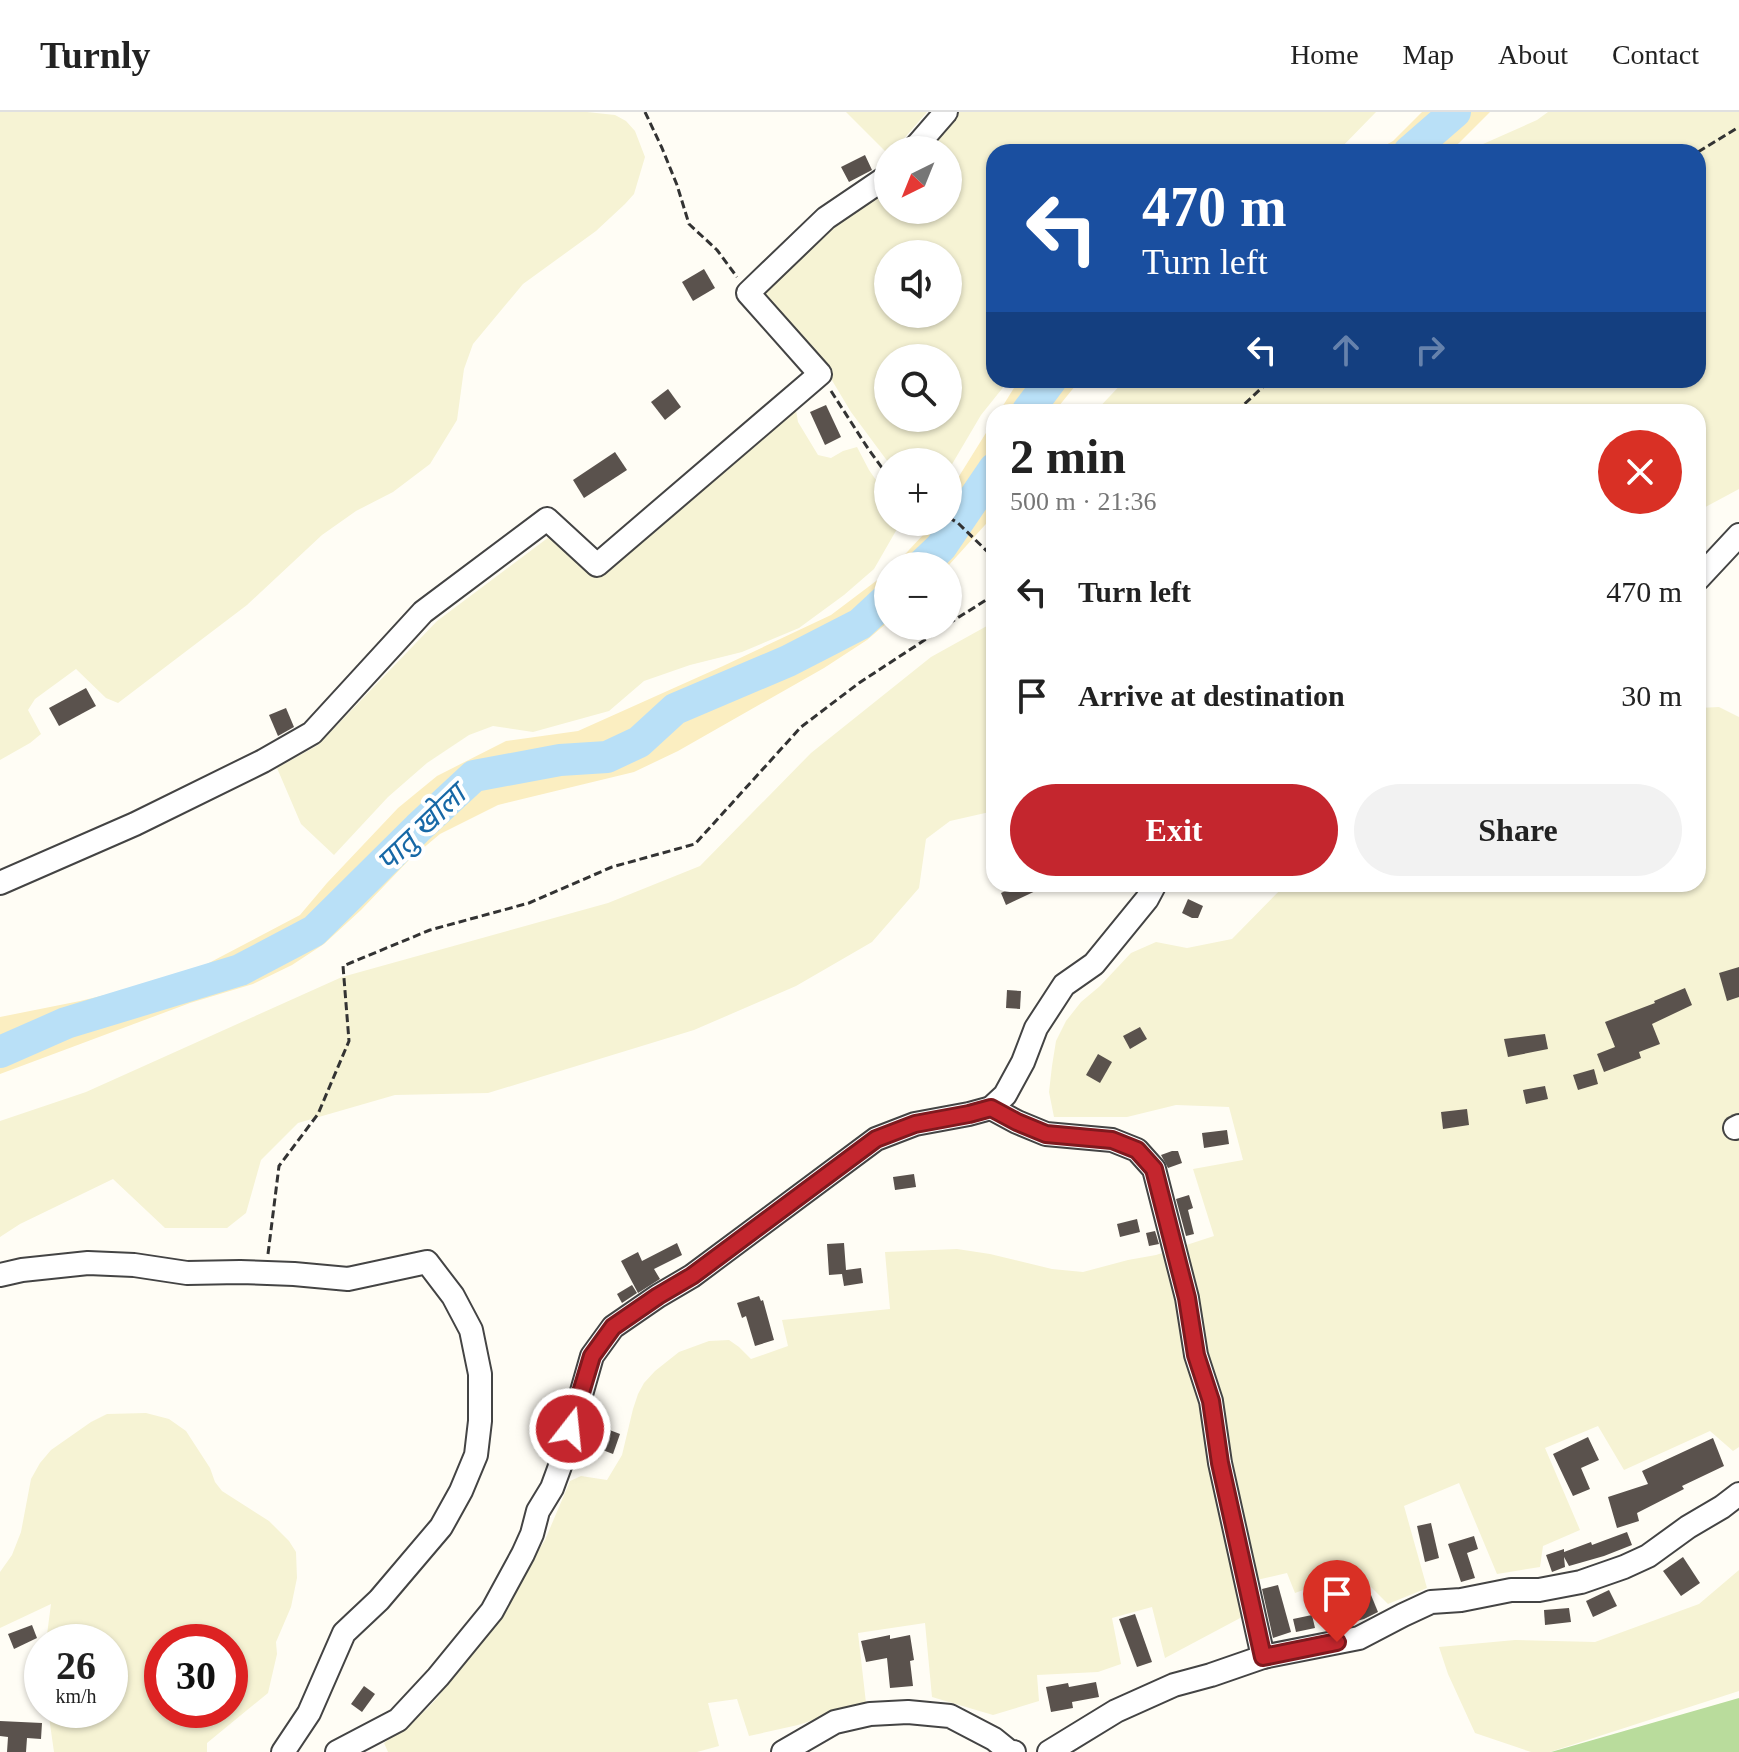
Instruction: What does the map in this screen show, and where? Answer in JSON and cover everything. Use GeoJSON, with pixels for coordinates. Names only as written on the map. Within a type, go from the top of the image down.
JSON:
{"type":"FeatureCollection","features":[{"type":"Feature","properties":{"kind":"street"},"geometry":{"type":"LineString","coordinates":[[925,136],[946,112]]}},
{"type":"Feature","properties":{"kind":"street"},"geometry":{"type":"LineString","coordinates":[[0,883],[135,824],[263,761],[312,733],[423,612],[547,519],[597,565],[820,374],[748,293],[826,218],[874,185]]}},
{"type":"Feature","properties":{"kind":"street"},"geometry":{"type":"LineString","coordinates":[[1706,570],[1739,535]]}},
{"type":"Feature","properties":{"kind":"street"},"geometry":{"type":"LineString","coordinates":[[337,1752],[398,1720],[492,1611],[523,1554],[538,1511],[552,1488],[592,1356],[613,1327],[692,1276],[876,1139],[915,1124],[991,1108],[1005,1095],[1027,1054],[1036,1028],[1064,985],[1094,964],[1151,892]]}},
{"type":"Feature","properties":{"kind":"street"},"geometry":{"type":"LineString","coordinates":[[991,1108],[1046,1134],[1112,1140],[1137,1150],[1154,1169],[1187,1298],[1196,1355],[1211,1401],[1220,1463],[1263,1657]]}},
{"type":"Feature","properties":{"kind":"street"},"geometry":{"type":"LineString","coordinates":[[0,1275],[88,1263],[134,1265],[187,1273],[265,1273],[348,1279],[427,1262],[453,1296],[471,1330],[480,1374],[476,1455],[441,1527],[379,1600],[344,1633],[309,1713],[283,1752]]}},
{"type":"Feature","properties":{"kind":"street"},"geometry":{"type":"LineString","coordinates":[[1049,1752],[1116,1711],[1174,1685],[1263,1657],[1359,1638],[1431,1602],[1461,1600],[1511,1590],[1539,1590],[1581,1582],[1624,1567],[1648,1556],[1739,1494]]}},
{"type":"Feature","properties":{"kind":"street"},"geometry":{"type":"LineString","coordinates":[[783,1752],[835,1722],[870,1714],[908,1712],[950,1716],[1014,1752]]}},
{"type":"Feature","properties":{"kind":"path"},"geometry":{"type":"LineString","coordinates":[[645,112],[677,185],[689,224],[717,250],[748,293]]}},
{"type":"Feature","properties":{"kind":"path"},"geometry":{"type":"LineString","coordinates":[[1706,147],[1739,127]]}},
{"type":"Feature","properties":{"kind":"path"},"geometry":{"type":"LineString","coordinates":[[820,374],[874,457]]}},
{"type":"Feature","properties":{"kind":"path"},"geometry":{"type":"LineString","coordinates":[[1244,404],[1262,388]]}},
{"type":"Feature","properties":{"kind":"path"},"geometry":{"type":"LineString","coordinates":[[962,527],[986,550]]}},
{"type":"Feature","properties":{"kind":"path"},"geometry":{"type":"LineString","coordinates":[[962,615],[986,600]]}},
{"type":"Feature","properties":{"kind":"path"},"geometry":{"type":"LineString","coordinates":[[265,1273],[279,1166],[318,1114],[349,1041],[343,966],[430,930],[529,903],[612,867],[695,844],[801,727],[859,683],[924,640]]}},
{"type":"Feature","properties":{"kind":"shaded area"},"geometry":{"type":"Polygon","coordinates":[[[0,112],[587,112],[615,115],[626,121],[635,131],[645,157],[634,194],[625,204],[596,231],[523,284],[473,344],[464,369],[457,420],[430,464],[393,492],[356,511],[322,535],[247,605],[118,703],[106,698],[76,669],[35,699],[28,710],[41,734],[0,760],[0,112]]]}},
{"type":"Feature","properties":{"kind":"shaded area"},"geometry":{"type":"Polygon","coordinates":[[[846,112],[927,112],[906,136],[874,136],[874,140],[846,112]]]}},
{"type":"Feature","properties":{"kind":"shaded area"},"geometry":{"type":"Polygon","coordinates":[[[951,112],[1376,112],[1345,144],[986,144],[986,388],[1003,388],[990,404],[986,404],[962,448],[878,448],[851,412],[821,362],[761,292],[828,222],[874,191],[874,224],[962,224],[962,136],[931,136],[951,112]]]}},
{"type":"Feature","properties":{"kind":"shaded area"},"geometry":{"type":"Polygon","coordinates":[[[1548,112],[1739,112],[1739,489],[1706,507],[1706,404],[1102,404],[1118,388],[1706,388],[1706,144],[1483,144],[1548,112]]]}},
{"type":"Feature","properties":{"kind":"shaded area"},"geometry":{"type":"Polygon","coordinates":[[[796,410],[798,422],[818,455],[831,458],[857,447],[874,477],[874,536],[893,536],[884,552],[874,552],[874,569],[799,628],[742,652],[644,681],[609,711],[533,732],[493,726],[469,735],[427,763],[388,797],[334,855],[301,824],[277,768],[318,745],[437,621],[549,537],[595,575],[796,410]]]}},
{"type":"Feature","properties":{"kind":"shaded area"},"geometry":{"type":"Polygon","coordinates":[[[986,626],[986,813],[950,821],[926,839],[919,888],[872,942],[796,986],[694,1030],[488,1093],[395,1095],[298,1123],[261,1160],[246,1213],[227,1228],[165,1228],[113,1179],[20,1224],[0,1237],[0,1121],[86,1092],[342,977],[608,903],[700,866],[811,753],[931,657],[986,626]]]}},
{"type":"Feature","properties":{"kind":"shaded area"},"geometry":{"type":"Polygon","coordinates":[[[1719,707],[1739,717],[1739,1447],[1733,1451],[1710,1431],[1624,1470],[1598,1426],[1545,1448],[1580,1530],[1543,1546],[1540,1567],[1497,1574],[1459,1483],[1404,1506],[1427,1588],[1388,1604],[1355,1571],[1295,1593],[1287,1573],[1239,1584],[1244,1616],[1165,1658],[1152,1607],[1112,1618],[1121,1664],[1098,1672],[1037,1675],[1039,1701],[993,1715],[932,1697],[925,1623],[858,1633],[866,1703],[798,1725],[749,1736],[737,1699],[708,1703],[719,1746],[697,1752],[388,1752],[384,1743],[438,1697],[522,1576],[545,1540],[570,1481],[581,1476],[607,1480],[622,1455],[633,1409],[644,1383],[679,1352],[709,1341],[729,1340],[751,1359],[788,1346],[782,1320],[890,1309],[885,1252],[957,1249],[1052,1269],[1083,1272],[1156,1255],[1214,1236],[1193,1169],[1243,1160],[1229,1107],[1176,1105],[1127,1117],[1054,1117],[1049,1092],[1056,1041],[1081,1002],[1131,953],[1156,942],[1187,948],[1232,939],[1278,892],[1706,892],[1706,708],[1719,707]]]}},
{"type":"Feature","properties":{"kind":"shaded area"},"geometry":{"type":"Polygon","coordinates":[[[146,1413],[169,1419],[186,1431],[222,1491],[269,1521],[296,1552],[297,1578],[291,1607],[276,1642],[277,1654],[268,1693],[248,1709],[248,1624],[144,1624],[144,1728],[225,1728],[207,1743],[207,1752],[54,1752],[51,1728],[128,1728],[128,1624],[48,1624],[51,1604],[0,1628],[0,1572],[12,1555],[21,1532],[31,1479],[51,1450],[107,1414],[146,1413]]]}},
{"type":"Feature","properties":{"kind":"shaded area"},"geometry":{"type":"Polygon","coordinates":[[[1739,1570],[1739,1691],[1550,1752],[1531,1752],[1475,1733],[1439,1647],[1515,1640],[1595,1642],[1699,1604],[1739,1570]]]}},
{"type":"Feature","properties":{"kind":"green space"},"geometry":{"type":"Polygon","coordinates":[[[1739,1698],[1739,1752],[1551,1752],[1739,1698]]]}},
{"type":"Feature","properties":{"kind":"sand"},"geometry":{"type":"Polygon","coordinates":[[[1422,112],[1490,112],[1458,144],[1388,144],[1422,112]]]}},
{"type":"Feature","properties":{"kind":"sand"},"geometry":{"type":"Polygon","coordinates":[[[1014,388],[1074,388],[1060,404],[1004,404],[1014,388]]]}},
{"type":"Feature","properties":{"kind":"sand"},"geometry":{"type":"Polygon","coordinates":[[[986,433],[986,524],[961,552],[907,552],[922,536],[962,536],[962,471],[986,433]]]}},
{"type":"Feature","properties":{"kind":"sand"},"geometry":{"type":"Polygon","coordinates":[[[874,583],[874,634],[824,668],[678,751],[634,772],[498,805],[440,834],[409,860],[324,944],[292,965],[253,984],[190,1003],[0,1074],[0,1017],[184,976],[300,915],[398,808],[437,776],[506,741],[578,731],[831,615],[874,583]]]}},
{"type":"Feature","properties":{"kind":"building"},"geometry":{"type":"Polygon","coordinates":[[[865,155],[872,170],[849,182],[841,167],[865,155]]]}},
{"type":"Feature","properties":{"kind":"building"},"geometry":{"type":"Polygon","coordinates":[[[704,269],[715,288],[693,301],[682,282],[704,269]]]}},
{"type":"Feature","properties":{"kind":"building"},"geometry":{"type":"Polygon","coordinates":[[[668,389],[681,407],[665,420],[651,402],[668,389]]]}},
{"type":"Feature","properties":{"kind":"building"},"geometry":{"type":"Polygon","coordinates":[[[826,405],[841,437],[825,445],[810,412],[826,405]]]}},
{"type":"Feature","properties":{"kind":"building"},"geometry":{"type":"Polygon","coordinates":[[[615,452],[627,470],[584,498],[573,480],[615,452]]]}},
{"type":"Feature","properties":{"kind":"building"},"geometry":{"type":"Polygon","coordinates":[[[86,688],[96,706],[59,726],[49,708],[86,688]]]}},
{"type":"Feature","properties":{"kind":"building"},"geometry":{"type":"Polygon","coordinates":[[[286,708],[294,727],[278,736],[269,715],[286,708]]]}},
{"type":"Feature","properties":{"kind":"building"},"geometry":{"type":"Polygon","coordinates":[[[1003,892],[1033,892],[1006,905],[1003,892]]]}},
{"type":"Feature","properties":{"kind":"building"},"geometry":{"type":"Polygon","coordinates":[[[1188,899],[1203,906],[1198,918],[1182,913],[1188,899]]]}},
{"type":"Feature","properties":{"kind":"building"},"geometry":{"type":"Polygon","coordinates":[[[1739,967],[1739,997],[1727,1001],[1719,973],[1739,967]]]}},
{"type":"Feature","properties":{"kind":"building"},"geometry":{"type":"Polygon","coordinates":[[[1685,988],[1692,1005],[1652,1024],[1660,1044],[1639,1052],[1641,1058],[1604,1072],[1597,1054],[1615,1047],[1605,1022],[1685,988]]]}},
{"type":"Feature","properties":{"kind":"building"},"geometry":{"type":"Polygon","coordinates":[[[1007,990],[1021,991],[1020,1009],[1006,1008],[1007,990]]]}},
{"type":"Feature","properties":{"kind":"building"},"geometry":{"type":"Polygon","coordinates":[[[1140,1027],[1147,1039],[1130,1049],[1123,1036],[1140,1027]]]}},
{"type":"Feature","properties":{"kind":"building"},"geometry":{"type":"Polygon","coordinates":[[[1545,1034],[1548,1049],[1508,1057],[1504,1039],[1545,1034]]]}},
{"type":"Feature","properties":{"kind":"building"},"geometry":{"type":"Polygon","coordinates":[[[1098,1054],[1112,1062],[1100,1083],[1086,1075],[1098,1054]]]}},
{"type":"Feature","properties":{"kind":"building"},"geometry":{"type":"Polygon","coordinates":[[[1594,1069],[1598,1084],[1578,1090],[1573,1075],[1594,1069]]]}},
{"type":"Feature","properties":{"kind":"building"},"geometry":{"type":"Polygon","coordinates":[[[1545,1086],[1548,1099],[1526,1104],[1523,1090],[1545,1086]]]}},
{"type":"Feature","properties":{"kind":"building"},"geometry":{"type":"Polygon","coordinates":[[[1467,1109],[1469,1125],[1443,1129],[1441,1112],[1467,1109]]]}},
{"type":"Feature","properties":{"kind":"building"},"geometry":{"type":"Polygon","coordinates":[[[1227,1130],[1229,1144],[1204,1148],[1202,1133],[1227,1130]]]}},
{"type":"Feature","properties":{"kind":"building"},"geometry":{"type":"Polygon","coordinates":[[[1178,1151],[1182,1163],[1168,1168],[1161,1155],[1178,1151]]]}},
{"type":"Feature","properties":{"kind":"building"},"geometry":{"type":"Polygon","coordinates":[[[914,1174],[916,1187],[895,1190],[893,1177],[914,1174]]]}},
{"type":"Feature","properties":{"kind":"building"},"geometry":{"type":"Polygon","coordinates":[[[1189,1195],[1193,1208],[1188,1210],[1194,1234],[1186,1236],[1176,1199],[1189,1195]]]}},
{"type":"Feature","properties":{"kind":"building"},"geometry":{"type":"Polygon","coordinates":[[[1137,1219],[1140,1232],[1120,1237],[1117,1224],[1137,1219]]]}},
{"type":"Feature","properties":{"kind":"building"},"geometry":{"type":"Polygon","coordinates":[[[1155,1231],[1159,1244],[1149,1246],[1146,1233],[1155,1231]]]}},
{"type":"Feature","properties":{"kind":"building"},"geometry":{"type":"Polygon","coordinates":[[[677,1243],[682,1255],[654,1269],[660,1279],[638,1293],[621,1261],[638,1252],[642,1261],[677,1243]]]}},
{"type":"Feature","properties":{"kind":"building"},"geometry":{"type":"Polygon","coordinates":[[[844,1243],[846,1270],[861,1268],[863,1283],[844,1286],[842,1274],[829,1275],[827,1244],[844,1243]]]}},
{"type":"Feature","properties":{"kind":"building"},"geometry":{"type":"Polygon","coordinates":[[[632,1285],[637,1293],[622,1303],[617,1294],[632,1285]]]}},
{"type":"Feature","properties":{"kind":"building"},"geometry":{"type":"Polygon","coordinates":[[[759,1296],[763,1300],[774,1340],[755,1346],[746,1316],[742,1318],[737,1303],[759,1296]]]}},
{"type":"Feature","properties":{"kind":"building"},"geometry":{"type":"Polygon","coordinates":[[[607,1429],[620,1434],[613,1454],[600,1449],[607,1429]]]}},
{"type":"Feature","properties":{"kind":"building"},"geometry":{"type":"Polygon","coordinates":[[[1588,1437],[1599,1460],[1581,1468],[1590,1489],[1573,1496],[1553,1454],[1588,1437]]]}},
{"type":"Feature","properties":{"kind":"building"},"geometry":{"type":"Polygon","coordinates":[[[1713,1438],[1724,1466],[1637,1513],[1639,1521],[1617,1528],[1608,1497],[1648,1484],[1642,1471],[1713,1438]]]}},
{"type":"Feature","properties":{"kind":"building"},"geometry":{"type":"Polygon","coordinates":[[[1431,1523],[1439,1558],[1425,1562],[1417,1526],[1431,1523]]]}},
{"type":"Feature","properties":{"kind":"building"},"geometry":{"type":"Polygon","coordinates":[[[1627,1532],[1632,1545],[1569,1566],[1564,1557],[1565,1567],[1552,1572],[1546,1555],[1591,1542],[1592,1545],[1627,1532]]]}},
{"type":"Feature","properties":{"kind":"building"},"geometry":{"type":"Polygon","coordinates":[[[1474,1536],[1478,1549],[1467,1553],[1475,1578],[1461,1582],[1448,1544],[1474,1536]]]}},
{"type":"Feature","properties":{"kind":"building"},"geometry":{"type":"Polygon","coordinates":[[[1683,1557],[1700,1583],[1681,1596],[1663,1571],[1683,1557]]]}},
{"type":"Feature","properties":{"kind":"building"},"geometry":{"type":"Polygon","coordinates":[[[1278,1585],[1291,1632],[1273,1638],[1262,1589],[1278,1585]]]}},
{"type":"Feature","properties":{"kind":"building"},"geometry":{"type":"Polygon","coordinates":[[[1609,1590],[1617,1606],[1593,1617],[1586,1601],[1609,1590]]]}},
{"type":"Feature","properties":{"kind":"building"},"geometry":{"type":"Polygon","coordinates":[[[1371,1595],[1378,1612],[1346,1624],[1341,1606],[1371,1595]]]}},
{"type":"Feature","properties":{"kind":"building"},"geometry":{"type":"Polygon","coordinates":[[[1569,1608],[1571,1622],[1545,1625],[1544,1610],[1569,1608]]]}},
{"type":"Feature","properties":{"kind":"building"},"geometry":{"type":"Polygon","coordinates":[[[1135,1614],[1152,1662],[1137,1667],[1119,1619],[1135,1614]]]}},
{"type":"Feature","properties":{"kind":"building"},"geometry":{"type":"Polygon","coordinates":[[[1312,1615],[1315,1628],[1296,1632],[1293,1619],[1312,1615]]]}},
{"type":"Feature","properties":{"kind":"building"},"geometry":{"type":"Polygon","coordinates":[[[24,1628],[24,1644],[14,1649],[8,1634],[24,1628]]]}},
{"type":"Feature","properties":{"kind":"building"},"geometry":{"type":"Polygon","coordinates":[[[890,1635],[890,1639],[910,1635],[914,1660],[910,1661],[913,1686],[890,1688],[887,1658],[866,1662],[861,1641],[890,1635]]]}},
{"type":"Feature","properties":{"kind":"building"},"geometry":{"type":"Polygon","coordinates":[[[1096,1682],[1099,1697],[1072,1702],[1073,1708],[1051,1712],[1046,1687],[1096,1682]]]}},
{"type":"Feature","properties":{"kind":"building"},"geometry":{"type":"Polygon","coordinates":[[[364,1686],[375,1694],[362,1712],[351,1704],[364,1686]]]}},
{"type":"Feature","properties":{"kind":"building"},"geometry":{"type":"Polygon","coordinates":[[[0,1721],[24,1722],[24,1728],[42,1728],[41,1739],[27,1738],[26,1752],[7,1752],[8,1737],[0,1736],[0,1721]]]}},
{"type":"Feature","properties":{"kind":"waterway","name":"पातु खोला"},"geometry":{"type":"LineString","coordinates":[[1418,144],[1455,112]]}},
{"type":"Feature","properties":{"kind":"waterway","name":"पातु खोला"},"geometry":{"type":"LineString","coordinates":[[1033,404],[1045,388]]}},
{"type":"Feature","properties":{"kind":"waterway","name":"पातु खोला"},"geometry":{"type":"LineString","coordinates":[[936,552],[986,481]]}},
{"type":"Feature","properties":{"kind":"waterway","name":"पातु खोला"},"geometry":{"type":"LineString","coordinates":[[0,1052],[66,1023],[240,970],[314,931],[474,776],[560,760],[607,757],[639,742],[675,709],[788,661],[860,624],[874,611]]}},
{"type":"Feature","properties":{"kind":"route"},"geometry":{"type":"LineString","coordinates":[[570,1429],[592,1356],[613,1327],[692,1276],[876,1139],[915,1124],[991,1108],[1046,1134],[1112,1140],[1137,1150],[1154,1169],[1187,1298],[1196,1355],[1211,1401],[1220,1463],[1263,1657],[1337,1642]]}}]}
